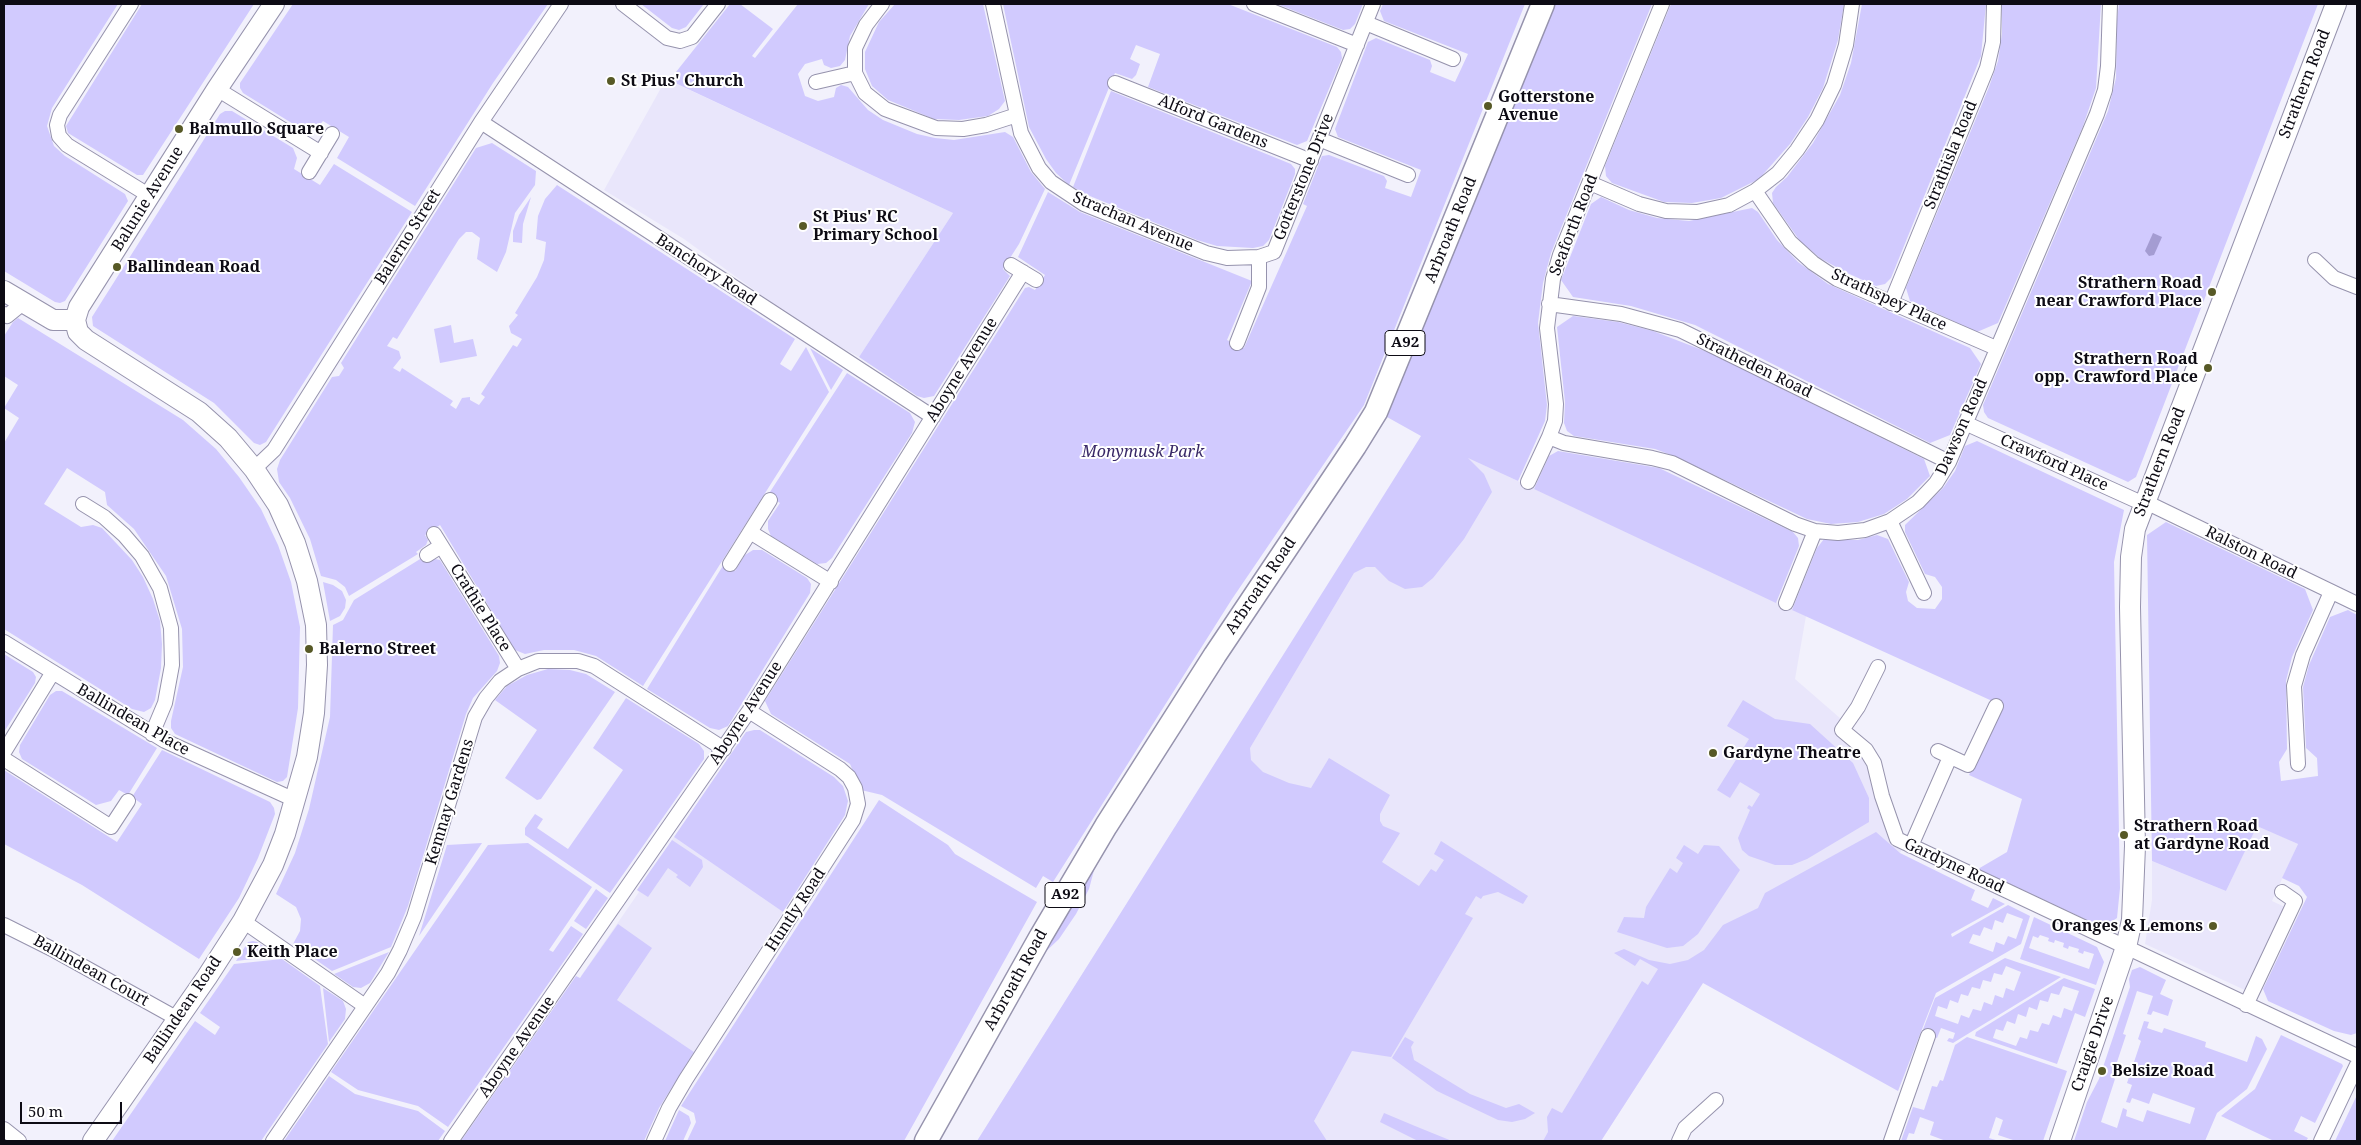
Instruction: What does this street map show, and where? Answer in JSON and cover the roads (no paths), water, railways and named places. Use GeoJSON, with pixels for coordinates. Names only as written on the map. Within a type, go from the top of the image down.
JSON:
{"type":"FeatureCollection","features":[{"type":"Feature","properties":{"kind":"main road","name":"Arbroath Road"},"geometry":{"type":"LineString","coordinates":[[926,1141],[1040,936],[1106,826],[1215,655],[1376,412],[1543,4]]}},
{"type":"Feature","properties":{"kind":"street"},"geometry":{"type":"LineString","coordinates":[[131,4],[60,115],[57,125],[59,136],[67,145],[150,196]]}},
{"type":"Feature","properties":{"kind":"street","name":"Balunie Avenue"},"geometry":{"type":"LineString","coordinates":[[75,320],[79,308],[217,89],[274,4]]}},
{"type":"Feature","properties":{"kind":"street","name":"Balerno Street"},"geometry":{"type":"LineString","coordinates":[[254,469],[274,450],[480,122],[561,4]]}},
{"type":"Feature","properties":{"kind":"street"},"geometry":{"type":"LineString","coordinates":[[623,4],[667,38],[680,41],[692,37],[718,4]]}},
{"type":"Feature","properties":{"kind":"street"},"geometry":{"type":"LineString","coordinates":[[882,4],[866,25],[855,48],[855,73],[865,93],[885,109],[936,128],[963,129],[986,125],[1017,115]]}},
{"type":"Feature","properties":{"kind":"street","name":"Strachan Avenue"},"geometry":{"type":"LineString","coordinates":[[993,4],[1022,133],[1039,168],[1051,182],[1084,204],[1206,253],[1227,258],[1258,256]]}},
{"type":"Feature","properties":{"kind":"street"},"geometry":{"type":"LineString","coordinates":[[1254,4],[1357,45]]}},
{"type":"Feature","properties":{"kind":"street","name":"Gotterstone Drive"},"geometry":{"type":"LineString","coordinates":[[1237,343],[1259,287],[1258,256],[1274,252],[1373,4]]}},
{"type":"Feature","properties":{"kind":"street","name":"Seaforth Road"},"geometry":{"type":"LineString","coordinates":[[1528,482],[1550,437],[1555,421],[1556,404],[1547,328],[1548,304],[1553,279],[1560,255],[1662,4]]}},
{"type":"Feature","properties":{"kind":"street"},"geometry":{"type":"LineString","coordinates":[[1590,183],[1639,204],[1666,211],[1697,212],[1729,205],[1755,192],[1778,173],[1816,120],[1834,85],[1846,45],[1852,4]]}},
{"type":"Feature","properties":{"kind":"street","name":"Strathisla Road"},"geometry":{"type":"LineString","coordinates":[[1891,302],[1987,68],[1993,42],[1994,4]]}},
{"type":"Feature","properties":{"kind":"street","name":"Dawson Road"},"geometry":{"type":"LineString","coordinates":[[1550,437],[1564,443],[1652,458],[1672,464],[1795,524],[1815,531],[1838,533],[1865,530],[1890,521],[1918,502],[1936,483],[1949,462],[2097,114],[2105,90],[2108,66],[2110,4]]}},
{"type":"Feature","properties":{"kind":"street","name":"Strathern Road"},"geometry":{"type":"LineString","coordinates":[[2126,947],[2132,920],[2134,898],[2130,607],[2135,529],[2336,4]]}},
{"type":"Feature","properties":{"kind":"street"},"geometry":{"type":"LineString","coordinates":[[1366,23],[1453,59]]}},
{"type":"Feature","properties":{"kind":"street"},"geometry":{"type":"LineString","coordinates":[[816,82],[855,73]]}},
{"type":"Feature","properties":{"kind":"street","name":"Alford Gardens"},"geometry":{"type":"LineString","coordinates":[[1115,83],[1311,161]]}},
{"type":"Feature","properties":{"kind":"street"},"geometry":{"type":"LineString","coordinates":[[217,89],[321,153]]}},
{"type":"Feature","properties":{"kind":"street","name":"Banchory Road"},"geometry":{"type":"LineString","coordinates":[[480,122],[933,417]]}},
{"type":"Feature","properties":{"kind":"street"},"geometry":{"type":"LineString","coordinates":[[309,172],[332,134]]}},
{"type":"Feature","properties":{"kind":"street"},"geometry":{"type":"LineString","coordinates":[[1319,139],[1408,175]]}},
{"type":"Feature","properties":{"kind":"street","name":"Strathspey Place"},"geometry":{"type":"LineString","coordinates":[[1755,192],[1790,242],[1813,263],[1837,279],[1996,348]]}},
{"type":"Feature","properties":{"kind":"street"},"geometry":{"type":"LineString","coordinates":[[2315,260],[2334,278],[2357,287]]}},
{"type":"Feature","properties":{"kind":"street"},"geometry":{"type":"LineString","coordinates":[[1011,265],[1036,280]]}},
{"type":"Feature","properties":{"kind":"street","name":"Aboyne Avenue"},"geometry":{"type":"LineString","coordinates":[[451,1141],[724,749],[1023,272]]}},
{"type":"Feature","properties":{"kind":"street"},"geometry":{"type":"LineString","coordinates":[[4,291],[53,320],[75,320]]}},
{"type":"Feature","properties":{"kind":"street"},"geometry":{"type":"LineString","coordinates":[[4,314],[6,316],[23,303]]}},
{"type":"Feature","properties":{"kind":"street","name":"Stratheden Road"},"geometry":{"type":"LineString","coordinates":[[1548,304],[1621,314],[1680,330],[1949,462]]}},
{"type":"Feature","properties":{"kind":"street","name":"Ballindean Road"},"geometry":{"type":"LineString","coordinates":[[75,320],[78,332],[86,340],[199,412],[228,438],[254,469],[278,505],[294,543],[307,582],[316,625],[317,665],[314,713],[307,757],[296,800],[273,865],[243,921],[178,1019],[93,1141]]}},
{"type":"Feature","properties":{"kind":"street","name":"Crawford Place"},"geometry":{"type":"LineString","coordinates":[[1965,423],[2144,502]]}},
{"type":"Feature","properties":{"kind":"street"},"geometry":{"type":"LineString","coordinates":[[730,564],[770,500]]}},
{"type":"Feature","properties":{"kind":"street","name":"Ralston Road"},"geometry":{"type":"LineString","coordinates":[[2144,502],[2357,604]]}},
{"type":"Feature","properties":{"kind":"street"},"geometry":{"type":"LineString","coordinates":[[83,504],[104,517],[124,534],[142,556],[160,588],[171,628],[172,665],[165,703],[152,734]]}},
{"type":"Feature","properties":{"kind":"street"},"geometry":{"type":"LineString","coordinates":[[1890,521],[1924,592]]}},
{"type":"Feature","properties":{"kind":"street"},"geometry":{"type":"LineString","coordinates":[[1786,603],[1815,531]]}},
{"type":"Feature","properties":{"kind":"street"},"geometry":{"type":"LineString","coordinates":[[750,532],[830,582]]}},
{"type":"Feature","properties":{"kind":"street","name":"Crathie Place"},"geometry":{"type":"LineString","coordinates":[[428,555],[438,540],[518,669]]}},
{"type":"Feature","properties":{"kind":"street"},"geometry":{"type":"LineString","coordinates":[[2298,764],[2294,686],[2303,656],[2332,592]]}},
{"type":"Feature","properties":{"kind":"street","name":"Ballindean Place"},"geometry":{"type":"LineString","coordinates":[[4,642],[152,734],[296,800]]}},
{"type":"Feature","properties":{"kind":"street","name":"Kemnay Gardens"},"geometry":{"type":"LineString","coordinates":[[273,1141],[388,973],[414,917],[475,718],[486,698],[500,681],[518,669],[538,661],[578,661],[594,666],[724,749]]}},
{"type":"Feature","properties":{"kind":"street","name":"Gardyne Road"},"geometry":{"type":"LineString","coordinates":[[1878,667],[1858,707],[1842,730],[1866,750],[1874,763],[1882,796],[1897,839],[2126,947]]}},
{"type":"Feature","properties":{"kind":"street"},"geometry":{"type":"LineString","coordinates":[[4,752],[53,672]]}},
{"type":"Feature","properties":{"kind":"street"},"geometry":{"type":"LineString","coordinates":[[1938,751],[1968,765],[1996,706]]}},
{"type":"Feature","properties":{"kind":"street","name":"Huntly Road"},"geometry":{"type":"LineString","coordinates":[[654,1141],[686,1079],[854,820],[858,804],[855,788],[849,777],[840,769],[749,711]]}},
{"type":"Feature","properties":{"kind":"street"},"geometry":{"type":"LineString","coordinates":[[1911,846],[1950,757]]}},
{"type":"Feature","properties":{"kind":"street"},"geometry":{"type":"LineString","coordinates":[[4,759],[111,827],[128,800]]}},
{"type":"Feature","properties":{"kind":"street"},"geometry":{"type":"LineString","coordinates":[[2246,1004],[2295,901],[2282,892]]}},
{"type":"Feature","properties":{"kind":"street"},"geometry":{"type":"LineString","coordinates":[[243,921],[365,1006]]}},
{"type":"Feature","properties":{"kind":"street","name":"Ballindean Court"},"geometry":{"type":"LineString","coordinates":[[4,925],[178,1019]]}},
{"type":"Feature","properties":{"kind":"street"},"geometry":{"type":"LineString","coordinates":[[2126,947],[2357,1056]]}},
{"type":"Feature","properties":{"kind":"street","name":"Craigie Drive"},"geometry":{"type":"LineString","coordinates":[[2060,1141],[2126,947]]}},
{"type":"Feature","properties":{"kind":"street"},"geometry":{"type":"LineString","coordinates":[[1891,1141],[1928,1036]]}},
{"type":"Feature","properties":{"kind":"street"},"geometry":{"type":"LineString","coordinates":[[2320,1141],[2357,1066]]}},
{"type":"Feature","properties":{"kind":"street"},"geometry":{"type":"LineString","coordinates":[[1679,1141],[1685,1128],[1716,1100]]}},
{"type":"Feature","properties":{"kind":"street"},"geometry":{"type":"LineString","coordinates":[[4,1129],[19,1141]]}},
{"type":"Feature","properties":{"kind":"place","name":"St Pius' Church"},"geometry":{"type":"Point","coordinates":[611,81]}},
{"type":"Feature","properties":{"kind":"place","name":"Gotterstone Avenue"},"geometry":{"type":"Point","coordinates":[1488,106]}},
{"type":"Feature","properties":{"kind":"place","name":"Balmullo Square"},"geometry":{"type":"Point","coordinates":[179,129]}},
{"type":"Feature","properties":{"kind":"place","name":"St Pius' RC Primary School"},"geometry":{"type":"Point","coordinates":[803,226]}},
{"type":"Feature","properties":{"kind":"place","name":"Ballindean Road"},"geometry":{"type":"Point","coordinates":[117,267]}},
{"type":"Feature","properties":{"kind":"place","name":"Strathern Road near Crawford Place"},"geometry":{"type":"Point","coordinates":[2212,292]}},
{"type":"Feature","properties":{"kind":"place","name":"Strathern Road opp. Crawford Place"},"geometry":{"type":"Point","coordinates":[2208,368]}},
{"type":"Feature","properties":{"kind":"place","name":"Balerno Street"},"geometry":{"type":"Point","coordinates":[309,649]}},
{"type":"Feature","properties":{"kind":"place","name":"Gardyne Theatre"},"geometry":{"type":"Point","coordinates":[1713,753]}},
{"type":"Feature","properties":{"kind":"place","name":"Strathern Road at Gardyne Road"},"geometry":{"type":"Point","coordinates":[2124,835]}},
{"type":"Feature","properties":{"kind":"place","name":"Oranges & Lemons"},"geometry":{"type":"Point","coordinates":[2213,926]}},
{"type":"Feature","properties":{"kind":"place","name":"Keith Place"},"geometry":{"type":"Point","coordinates":[237,952]}},
{"type":"Feature","properties":{"kind":"place","name":"Belsize Road"},"geometry":{"type":"Point","coordinates":[2102,1071]}},
{"type":"Feature","properties":{"kind":"park label","name":"Monymusk Park"},"geometry":{"type":"Point","coordinates":[1143,452]}}]}
